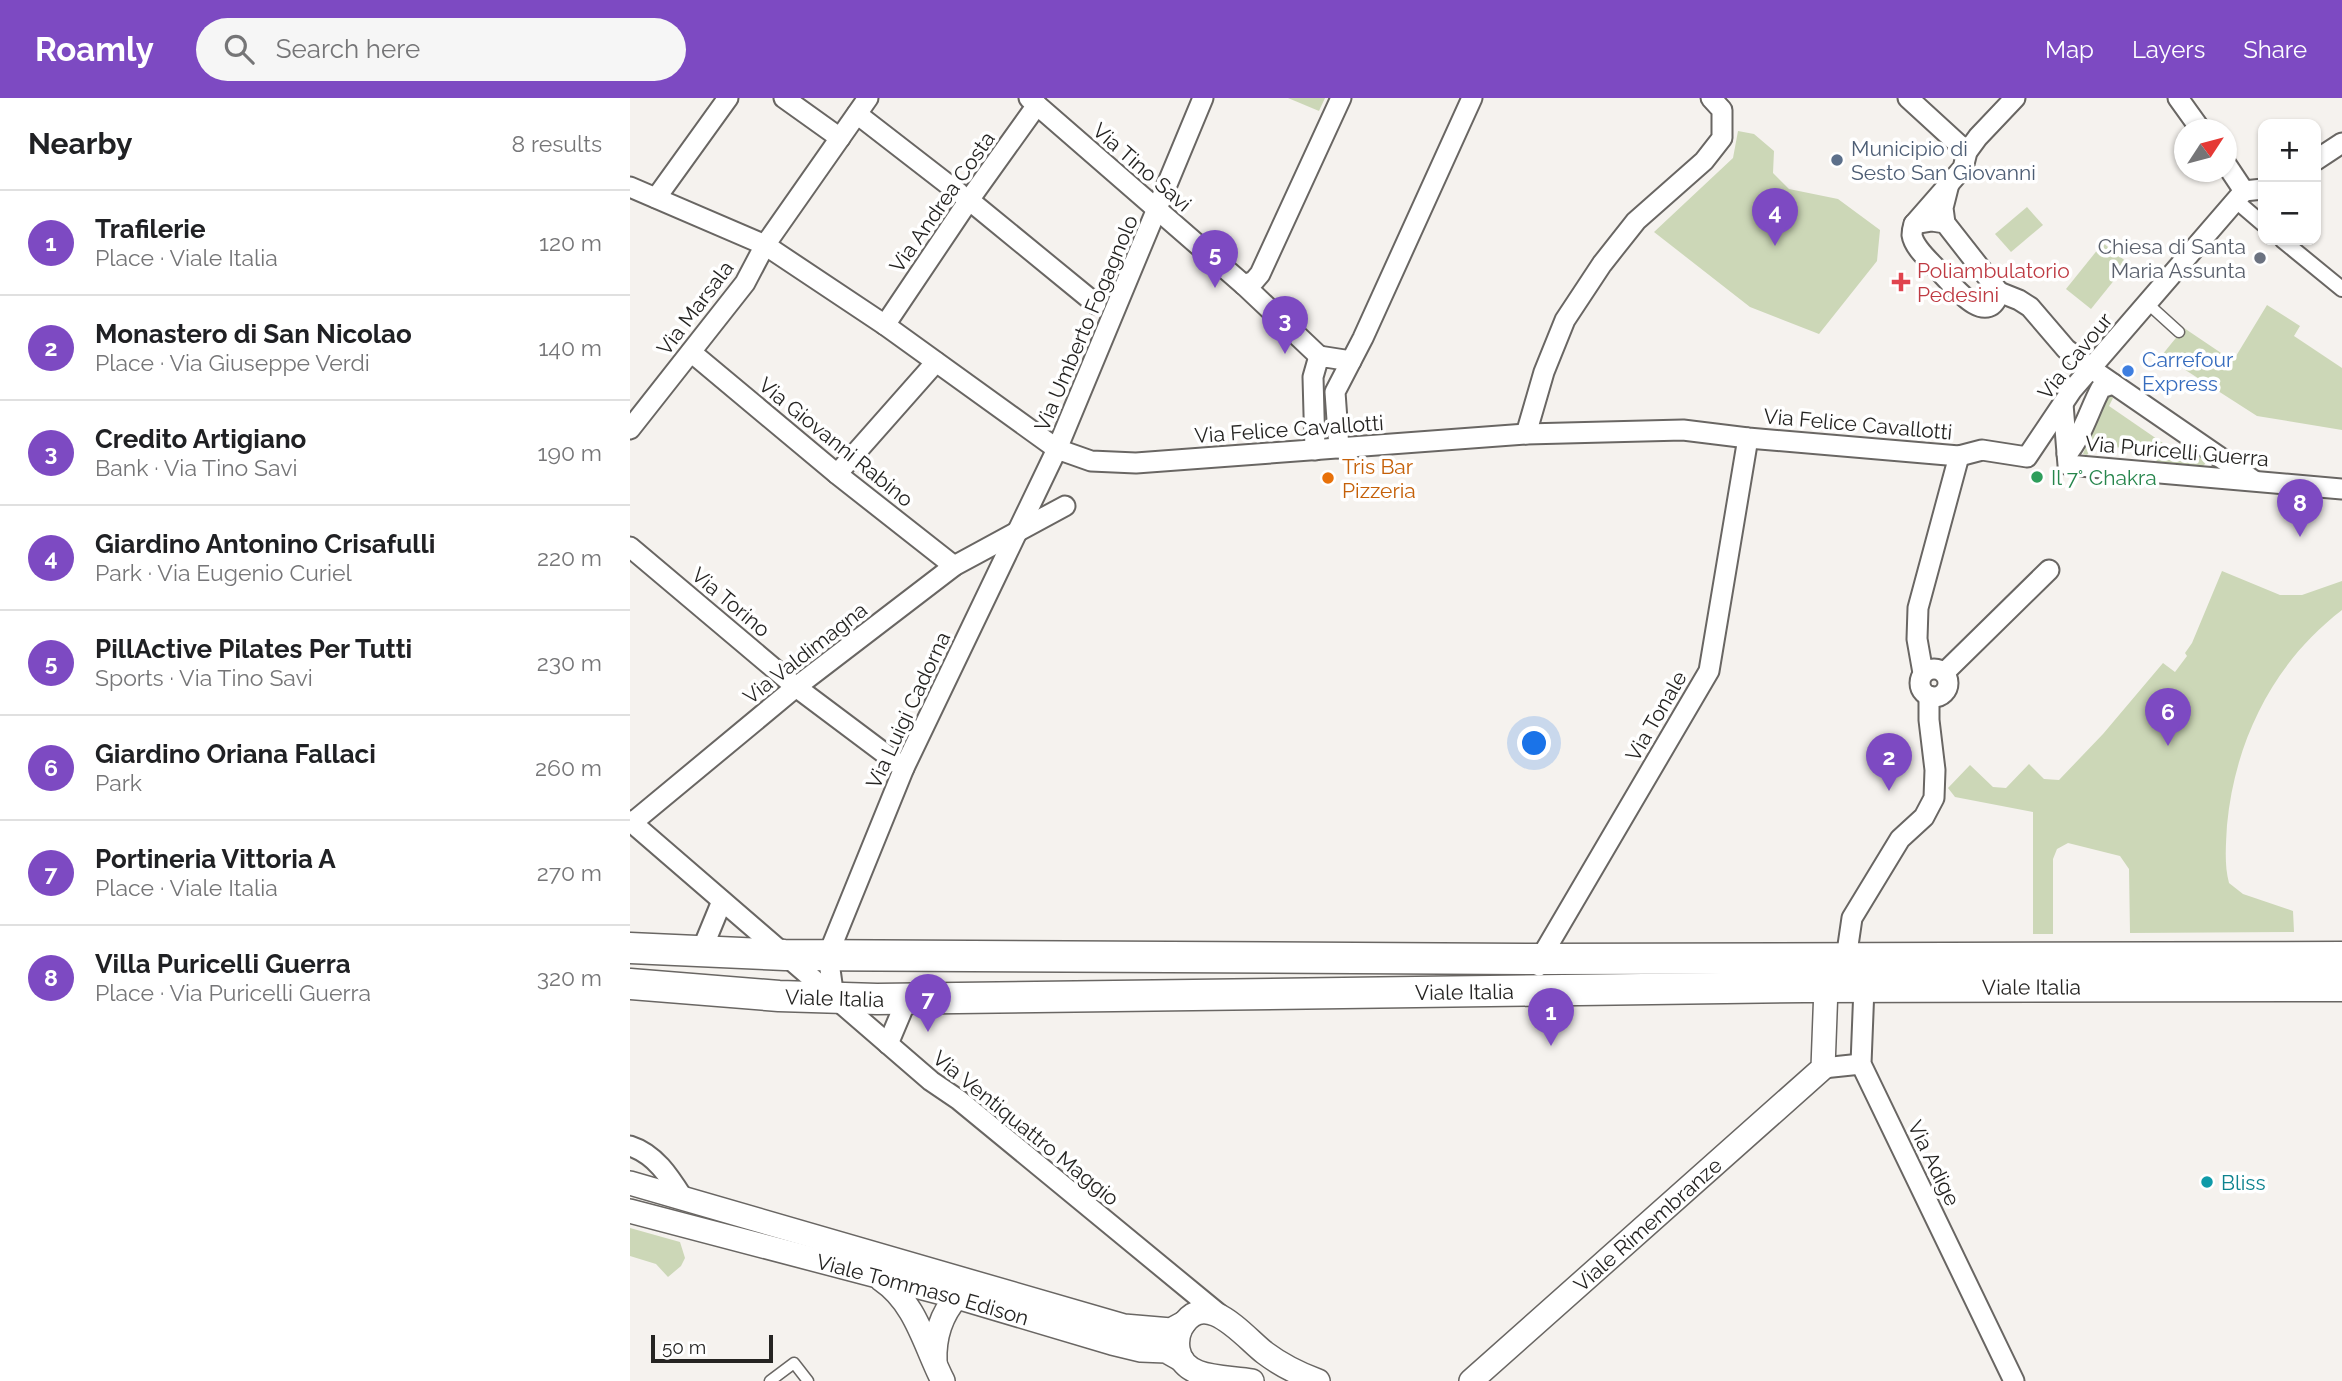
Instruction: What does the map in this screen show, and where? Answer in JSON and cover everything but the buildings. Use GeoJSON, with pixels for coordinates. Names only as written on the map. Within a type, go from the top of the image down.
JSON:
{"type":"FeatureCollection","features":[{"type":"Feature","properties":{"kind":"main road","name":"Viale Italia"},"geometry":{"type":"LineString","coordinates":[[630,948],[785,955],[1540,959],[2342,957]]}},
{"type":"Feature","properties":{"kind":"main road","name":"Viale Italia"},"geometry":{"type":"LineString","coordinates":[[630,984],[779,996],[907,999],[1826,987],[2342,986]]}},
{"type":"Feature","properties":{"kind":"street"},"geometry":{"type":"LineString","coordinates":[[656,198],[728,98]]}},
{"type":"Feature","properties":{"kind":"street"},"geometry":{"type":"LineString","coordinates":[[784,98],[840,138]]}},
{"type":"Feature","properties":{"kind":"street","name":"Via Umberto Fogagnolo"},"geometry":{"type":"LineString","coordinates":[[1058,449],[1203,98]]}},
{"type":"Feature","properties":{"kind":"street"},"geometry":{"type":"LineString","coordinates":[[1244,285],[1254,281],[1260,274],[1341,98]]}},
{"type":"Feature","properties":{"kind":"street"},"geometry":{"type":"LineString","coordinates":[[1339,448],[1335,392],[1472,98]]}},
{"type":"Feature","properties":{"kind":"street"},"geometry":{"type":"LineString","coordinates":[[1526,434],[1544,372],[1565,320],[1602,264],[1636,221],[1704,161],[1722,138],[1722,110],[1711,98]]}},
{"type":"Feature","properties":{"kind":"street"},"geometry":{"type":"LineString","coordinates":[[1908,98],[1967,152]]}},
{"type":"Feature","properties":{"kind":"street"},"geometry":{"type":"LineString","coordinates":[[1999,292],[1996,301],[1990,305],[1980,307],[1968,302],[1919,248],[1912,235],[1914,224],[1963,168],[1967,152],[1978,137],[2015,98]]}},
{"type":"Feature","properties":{"kind":"street"},"geometry":{"type":"LineString","coordinates":[[2178,98],[2193,119]]}},
{"type":"Feature","properties":{"kind":"street","name":"Via Tino Savi"},"geometry":{"type":"LineString","coordinates":[[1033,102],[1244,285],[1319,356]]}},
{"type":"Feature","properties":{"kind":"street","name":"Via Andrea Costa"},"geometry":{"type":"LineString","coordinates":[[885,325],[964,197],[1033,102]]}},
{"type":"Feature","properties":{"kind":"street"},"geometry":{"type":"LineString","coordinates":[[862,106],[870,127],[964,197],[1096,304]]}},
{"type":"Feature","properties":{"kind":"street","name":"Via Marsala"},"geometry":{"type":"LineString","coordinates":[[630,429],[745,283],[765,246],[862,106]]}},
{"type":"Feature","properties":{"kind":"street"},"geometry":{"type":"LineString","coordinates":[[2321,157],[2342,143]]}},
{"type":"Feature","properties":{"kind":"street"},"geometry":{"type":"LineString","coordinates":[[2237,179],[2258,215]]}},
{"type":"Feature","properties":{"kind":"street"},"geometry":{"type":"LineString","coordinates":[[1949,184],[1943,208],[1945,223],[1999,292],[2030,307],[2066,349],[2091,368],[2254,480]]}},
{"type":"Feature","properties":{"kind":"street","name":"Via Felice Cavallotti"},"geometry":{"type":"LineString","coordinates":[[630,187],[765,246],[885,325],[1058,449],[1091,461],[1136,463],[1526,434],[1682,429],[1748,438],[1959,456],[1982,450],[2027,457]]}},
{"type":"Feature","properties":{"kind":"street","name":"Via Cavour"},"geometry":{"type":"LineString","coordinates":[[2027,457],[2091,368],[2247,194]]}},
{"type":"Feature","properties":{"kind":"street"},"geometry":{"type":"LineString","coordinates":[[1914,224],[1932,221],[1945,223]]}},
{"type":"Feature","properties":{"kind":"street"},"geometry":{"type":"LineString","coordinates":[[2288,245],[2342,289]]}},
{"type":"Feature","properties":{"kind":"street"},"geometry":{"type":"LineString","coordinates":[[2110,347],[2110,362],[2116,386]]}},
{"type":"Feature","properties":{"kind":"street","name":"Via Giovanni Rabino"},"geometry":{"type":"LineString","coordinates":[[691,352],[837,474],[954,566]]}},
{"type":"Feature","properties":{"kind":"street"},"geometry":{"type":"LineString","coordinates":[[1315,450],[1313,377],[1319,356],[1351,361]]}},
{"type":"Feature","properties":{"kind":"street"},"geometry":{"type":"LineString","coordinates":[[837,474],[936,362]]}},
{"type":"Feature","properties":{"kind":"street","name":"Via Cavour"},"geometry":{"type":"LineString","coordinates":[[2067,454],[2075,446],[2101,388],[2116,386]]}},
{"type":"Feature","properties":{"kind":"street","name":"Via Puricelli Guerra"},"geometry":{"type":"LineString","coordinates":[[2063,404],[2068,465],[2342,489]]}},
{"type":"Feature","properties":{"kind":"street","name":"Via Tonale"},"geometry":{"type":"LineString","coordinates":[[1533,991],[1540,959],[1709,671],[1748,438]]}},
{"type":"Feature","properties":{"kind":"street","name":"Via Luigi Cadorna"},"geometry":{"type":"LineString","coordinates":[[828,955],[904,768],[1058,449]]}},
{"type":"Feature","properties":{"kind":"street"},"geometry":{"type":"LineString","coordinates":[[2203,476],[2215,466],[2212,451]]}},
{"type":"Feature","properties":{"kind":"street"},"geometry":{"type":"LineString","coordinates":[[1861,1065],[1823,1068],[1826,987],[1846,959],[1852,918],[1900,839],[1924,817],[1934,798],[1935,770],[1928,720],[1929,696],[1920,686],[1923,673],[1917,639],[1918,608],[1959,456]]}},
{"type":"Feature","properties":{"kind":"street","name":"Via Valdimagna"},"geometry":{"type":"LineString","coordinates":[[631,822],[796,687],[954,566],[1065,506]]}},
{"type":"Feature","properties":{"kind":"street","name":"Via Torino"},"geometry":{"type":"LineString","coordinates":[[630,547],[796,687],[904,768]]}},
{"type":"Feature","properties":{"kind":"street"},"geometry":{"type":"LineString","coordinates":[[1944,673],[2049,570]]}},
{"type":"Feature","properties":{"kind":"street"},"geometry":{"type":"LineString","coordinates":[[1923,673],[1936,668],[1944,673],[1948,681],[1946,690],[1938,696],[1929,696]]}},
{"type":"Feature","properties":{"kind":"street","name":"Via Ventiquattro Maggio"},"geometry":{"type":"LineString","coordinates":[[631,822],[888,1044],[1219,1314]]}},
{"type":"Feature","properties":{"kind":"street"},"geometry":{"type":"LineString","coordinates":[[701,952],[722,901]]}},
{"type":"Feature","properties":{"kind":"street"},"geometry":{"type":"LineString","coordinates":[[828,955],[834,998]]}},
{"type":"Feature","properties":{"kind":"street"},"geometry":{"type":"LineString","coordinates":[[1846,959],[1864,987]]}},
{"type":"Feature","properties":{"kind":"street","name":"Via Adige"},"geometry":{"type":"LineString","coordinates":[[1864,987],[1861,1065],[2014,1381]]}},
{"type":"Feature","properties":{"kind":"street"},"geometry":{"type":"LineString","coordinates":[[888,1044],[907,999]]}},
{"type":"Feature","properties":{"kind":"street","name":"Viale Rimembranze"},"geometry":{"type":"LineString","coordinates":[[1471,1381],[1823,1068]]}},
{"type":"Feature","properties":{"kind":"street"},"geometry":{"type":"LineString","coordinates":[[630,1146],[654,1159],[670,1178],[676,1196],[662,1220]]}},
{"type":"Feature","properties":{"kind":"street","name":"Viale Tommaso Edison"},"geometry":{"type":"LineString","coordinates":[[630,1183],[1124,1326],[1171,1330],[1199,1314],[1219,1314]]}},
{"type":"Feature","properties":{"kind":"street","name":"Viale Tommaso Edison"},"geometry":{"type":"LineString","coordinates":[[630,1211],[957,1297],[1112,1343],[1141,1350],[1166,1351],[1198,1373],[1252,1381]]}},
{"type":"Feature","properties":{"kind":"street"},"geometry":{"type":"LineString","coordinates":[[873,1275],[893,1288],[908,1305],[939,1373]]}},
{"type":"Feature","properties":{"kind":"street","name":"Via Ventiquattro Maggio"},"geometry":{"type":"LineString","coordinates":[[1172,1277],[1190,1296],[1184,1324]]}},
{"type":"Feature","properties":{"kind":"street"},"geometry":{"type":"LineString","coordinates":[[939,1373],[936,1345],[946,1311],[957,1297]]}},
{"type":"Feature","properties":{"kind":"street"},"geometry":{"type":"LineString","coordinates":[[1219,1314],[1272,1357],[1292,1370],[1318,1381]]}},
{"type":"Feature","properties":{"kind":"street"},"geometry":{"type":"LineString","coordinates":[[1182,1360],[1177,1339],[1184,1324]]}},
{"type":"Feature","properties":{"kind":"lane"},"geometry":{"type":"LineString","coordinates":[[2147,303],[2179,332]]}},
{"type":"Feature","properties":{"kind":"lane"},"geometry":{"type":"LineString","coordinates":[[770,1381],[794,1363],[808,1381]]}},
{"type":"Feature","properties":{"kind":"green space"},"geometry":{"type":"Polygon","coordinates":[[[1288,98],[1325,98],[1319,111],[1288,98]]]}},
{"type":"Feature","properties":{"kind":"green space"},"geometry":{"type":"Polygon","coordinates":[[[1738,131],[1754,134],[1774,151],[1773,173],[1789,189],[1838,199],[1880,230],[1877,261],[1819,334],[1750,307],[1654,232],[1733,158],[1738,131]]]}},
{"type":"Feature","properties":{"kind":"green space"},"geometry":{"type":"Polygon","coordinates":[[[2027,207],[2043,225],[2011,252],[1995,234],[2027,207]]]}},
{"type":"Feature","properties":{"kind":"green space"},"geometry":{"type":"Polygon","coordinates":[[[2103,243],[2128,263],[2091,309],[2066,289],[2103,243]]]}},
{"type":"Feature","properties":{"kind":"green space"},"geometry":{"type":"Polygon","coordinates":[[[2267,305],[2300,326],[2294,336],[2342,368],[2342,430],[2257,416],[2162,355],[2184,328],[2233,361],[2267,305]]]}},
{"type":"Feature","properties":{"kind":"green space"},"geometry":{"type":"Polygon","coordinates":[[[2109,394],[2113,398],[2109,406],[2189,461],[2199,454],[2206,458],[2207,462],[2203,466],[2155,463],[2162,452],[2095,445],[2087,455],[2083,454],[2106,395],[2109,394]]]}},
{"type":"Feature","properties":{"kind":"green space"},"geometry":{"type":"Polygon","coordinates":[[[2222,571],[2280,595],[2302,595],[2342,581],[2342,610],[2296,654],[2278,678],[2249,733],[2231,793],[2226,861],[2229,883],[2243,894],[2293,911],[2294,932],[2130,933],[2129,869],[2120,856],[2068,843],[2057,849],[2053,859],[2053,934],[2033,934],[2033,812],[1955,797],[1948,788],[1970,765],[1993,787],[2006,788],[2029,764],[2044,779],[2059,780],[2103,734],[2163,663],[2175,672],[2187,656],[2185,653],[2192,643],[2222,571]]]}},
{"type":"Feature","properties":{"kind":"green space"},"geometry":{"type":"Polygon","coordinates":[[[630,1228],[680,1242],[685,1258],[681,1266],[668,1277],[656,1264],[630,1256],[630,1228]]]}},
{"type":"Feature","properties":{"kind":"place","name":"Municipio di Sesto San Giovanni"},"geometry":{"type":"Point","coordinates":[1837,160]}},
{"type":"Feature","properties":{"kind":"place","name":"Giardino Antonino Crisafulli"},"geometry":{"type":"Point","coordinates":[1775,246]}},
{"type":"Feature","properties":{"kind":"place","name":"Chiesa di Santa Maria Assunta"},"geometry":{"type":"Point","coordinates":[2260,258]}},
{"type":"Feature","properties":{"kind":"place","name":"Poliambulatorio Pedesini"},"geometry":{"type":"Point","coordinates":[1901,282]}},
{"type":"Feature","properties":{"kind":"place","name":"PillActive Pilates Per Tutti"},"geometry":{"type":"Point","coordinates":[1215,288]}},
{"type":"Feature","properties":{"kind":"place","name":"Credito Artigiano"},"geometry":{"type":"Point","coordinates":[1285,354]}},
{"type":"Feature","properties":{"kind":"place","name":"Carrefour Express"},"geometry":{"type":"Point","coordinates":[2128,371]}},
{"type":"Feature","properties":{"kind":"place","name":"Il 7° Chakra"},"geometry":{"type":"Point","coordinates":[2037,477]}},
{"type":"Feature","properties":{"kind":"place","name":"Tris Bar Pizzeria"},"geometry":{"type":"Point","coordinates":[1328,478]}},
{"type":"Feature","properties":{"kind":"place","name":"Villa Puricelli Guerra"},"geometry":{"type":"Point","coordinates":[2300,537]}},
{"type":"Feature","properties":{"kind":"place","name":"Giardino Oriana Fallaci"},"geometry":{"type":"Point","coordinates":[2168,746]}},
{"type":"Feature","properties":{"kind":"place","name":"Monastero di San Nicolao"},"geometry":{"type":"Point","coordinates":[1889,791]}},
{"type":"Feature","properties":{"kind":"place","name":"Portineria Vittoria A"},"geometry":{"type":"Point","coordinates":[928,1032]}},
{"type":"Feature","properties":{"kind":"place","name":"Trafilerie"},"geometry":{"type":"Point","coordinates":[1551,1046]}},
{"type":"Feature","properties":{"kind":"place","name":"Bliss"},"geometry":{"type":"Point","coordinates":[2207,1182]}}]}
